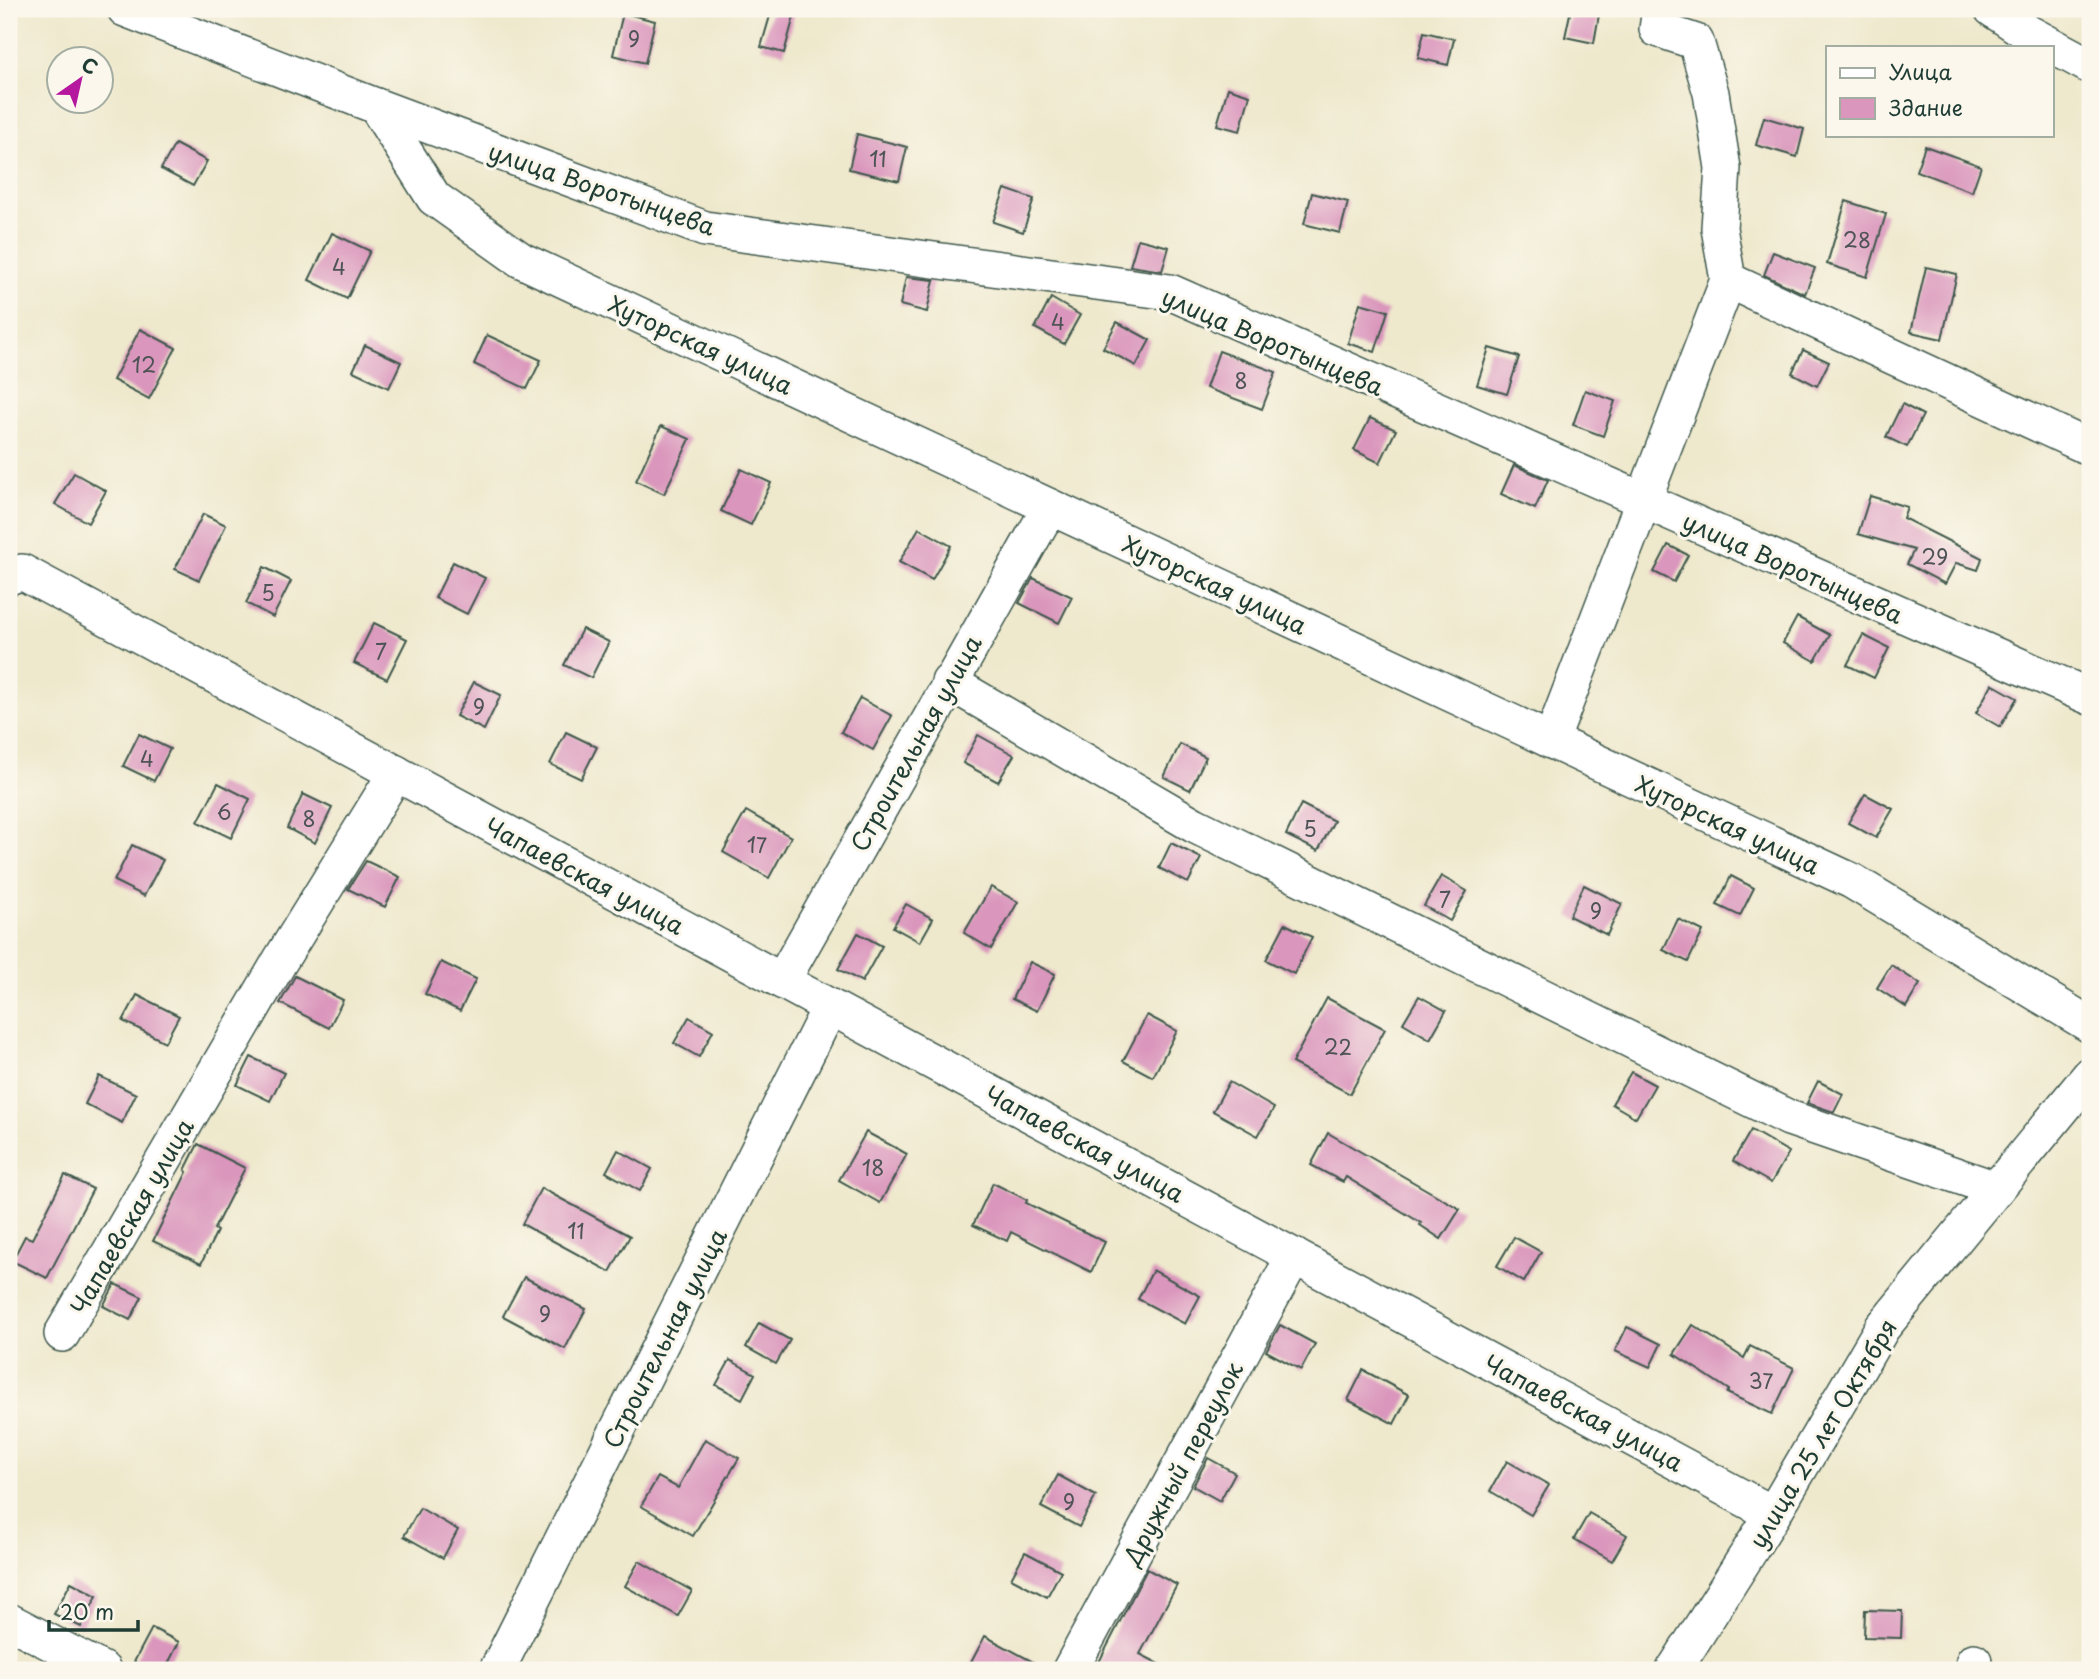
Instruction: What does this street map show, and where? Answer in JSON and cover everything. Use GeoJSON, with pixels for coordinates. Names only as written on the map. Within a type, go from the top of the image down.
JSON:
{"type":"FeatureCollection","features":[{"type":"Feature","properties":{"kind":"street","name":"улица Воротынцева"},"geometry":{"type":"LineString","coordinates":[[125,9],[705,229],[1170,292],[2090,698]]}},
{"type":"Feature","properties":{"kind":"street"},"geometry":{"type":"LineString","coordinates":[[1551,741],[1728,280],[1720,228],[1723,167],[1711,93],[1696,43],[1657,29],[1660,9]]}},
{"type":"Feature","properties":{"kind":"street"},"geometry":{"type":"LineString","coordinates":[[1993,9],[2053,46]]}},
{"type":"Feature","properties":{"kind":"street"},"geometry":{"type":"LineString","coordinates":[[2054,47],[2090,66]]}},
{"type":"Feature","properties":{"kind":"street","name":"Хуторская улица"},"geometry":{"type":"LineString","coordinates":[[376,106],[434,198],[521,260],[1852,881],[2090,1025]]}},
{"type":"Feature","properties":{"kind":"street"},"geometry":{"type":"LineString","coordinates":[[1728,280],[2090,449]]}},
{"type":"Feature","properties":{"kind":"street","name":"Строительная улица"},"geometry":{"type":"LineString","coordinates":[[782,981],[1050,507]]}},
{"type":"Feature","properties":{"kind":"street","name":"Чапаевская улица"},"geometry":{"type":"LineString","coordinates":[[15,575],[396,773],[1773,1514]]}},
{"type":"Feature","properties":{"kind":"street"},"geometry":{"type":"LineString","coordinates":[[949,682],[1194,825],[1789,1118],[1996,1189]]}},
{"type":"Feature","properties":{"kind":"street","name":"Чапаевская улица"},"geometry":{"type":"LineString","coordinates":[[62,1334],[280,961],[396,773]]}},
{"type":"Feature","properties":{"kind":"street","name":"Строительная улица"},"geometry":{"type":"LineString","coordinates":[[497,1670],[830,1007]]}},
{"type":"Feature","properties":{"kind":"street","name":"улица 25 лет Октября"},"geometry":{"type":"LineString","coordinates":[[1674,1670],[1773,1514],[1882,1328],[2090,1075]]}},
{"type":"Feature","properties":{"kind":"street","name":"Дружный переулок"},"geometry":{"type":"LineString","coordinates":[[1070,1670],[1294,1256]]}},
{"type":"Feature","properties":{"kind":"street"},"geometry":{"type":"LineString","coordinates":[[9,1622],[103,1670]]}},
{"type":"Feature","properties":{"kind":"building"},"geometry":{"type":"Polygon","coordinates":[[[772,9],[796,9],[784,53],[761,47],[772,9]]]}},
{"type":"Feature","properties":{"kind":"building"},"geometry":{"type":"Polygon","coordinates":[[[1571,9],[1600,9],[1594,43],[1565,37],[1571,9]]]}},
{"type":"Feature","properties":{"kind":"building"},"geometry":{"type":"Polygon","coordinates":[[[623,13],[655,21],[645,63],[613,55],[623,13]]]}},
{"type":"Feature","properties":{"kind":"building"},"geometry":{"type":"Polygon","coordinates":[[[1424,32],[1454,39],[1448,65],[1418,58],[1424,32]]]}},
{"type":"Feature","properties":{"kind":"building"},"geometry":{"type":"Polygon","coordinates":[[[1228,88],[1250,95],[1240,131],[1217,125],[1228,88]]]}},
{"type":"Feature","properties":{"kind":"building"},"geometry":{"type":"Polygon","coordinates":[[[1764,117],[1804,129],[1797,157],[1756,145],[1764,117]]]}},
{"type":"Feature","properties":{"kind":"building"},"geometry":{"type":"Polygon","coordinates":[[[857,134],[907,147],[899,181],[849,169],[857,134]]]}},
{"type":"Feature","properties":{"kind":"building"},"geometry":{"type":"Polygon","coordinates":[[[175,144],[207,161],[193,186],[161,169],[175,144]]]}},
{"type":"Feature","properties":{"kind":"building"},"geometry":{"type":"Polygon","coordinates":[[[1925,146],[1981,166],[1972,192],[1916,171],[1925,146]]]}},
{"type":"Feature","properties":{"kind":"building"},"geometry":{"type":"Polygon","coordinates":[[[1005,189],[1034,199],[1023,232],[993,222],[1005,189]]]}},
{"type":"Feature","properties":{"kind":"building"},"geometry":{"type":"Polygon","coordinates":[[[1312,193],[1348,202],[1340,233],[1304,224],[1312,193]]]}},
{"type":"Feature","properties":{"kind":"building"},"geometry":{"type":"Polygon","coordinates":[[[1846,201],[1886,214],[1867,277],[1827,264],[1846,201]]]}},
{"type":"Feature","properties":{"kind":"building"},"geometry":{"type":"Polygon","coordinates":[[[332,233],[370,251],[347,299],[309,280],[332,233]]]}},
{"type":"Feature","properties":{"kind":"building"},"geometry":{"type":"Polygon","coordinates":[[[1138,239],[1169,247],[1162,271],[1130,266],[1138,239]]]}},
{"type":"Feature","properties":{"kind":"building"},"geometry":{"type":"Polygon","coordinates":[[[1773,252],[1815,268],[1805,294],[1764,275],[1773,252]]]}},
{"type":"Feature","properties":{"kind":"building"},"geometry":{"type":"Polygon","coordinates":[[[1926,267],[1957,274],[1942,339],[1911,332],[1926,267]]]}},
{"type":"Feature","properties":{"kind":"building"},"geometry":{"type":"Polygon","coordinates":[[[906,277],[934,280],[927,312],[900,305],[906,277]]]}},
{"type":"Feature","properties":{"kind":"building"},"geometry":{"type":"Polygon","coordinates":[[[1051,298],[1080,315],[1064,344],[1035,328],[1051,298]]]}},
{"type":"Feature","properties":{"kind":"building"},"geometry":{"type":"Polygon","coordinates":[[[1360,303],[1388,311],[1375,352],[1348,343],[1360,303]]]}},
{"type":"Feature","properties":{"kind":"building"},"geometry":{"type":"Polygon","coordinates":[[[1117,322],[1150,340],[1136,366],[1103,348],[1117,322]]]}},
{"type":"Feature","properties":{"kind":"building"},"geometry":{"type":"Polygon","coordinates":[[[140,329],[176,348],[149,399],[113,380],[140,329]]]}},
{"type":"Feature","properties":{"kind":"building"},"geometry":{"type":"Polygon","coordinates":[[[487,335],[541,360],[527,389],[474,364],[487,335]]]}},
{"type":"Feature","properties":{"kind":"building"},"geometry":{"type":"Polygon","coordinates":[[[365,345],[401,362],[389,388],[353,371],[365,345]]]}},
{"type":"Feature","properties":{"kind":"building"},"geometry":{"type":"Polygon","coordinates":[[[1489,348],[1519,357],[1507,394],[1477,385],[1489,348]]]}},
{"type":"Feature","properties":{"kind":"building"},"geometry":{"type":"Polygon","coordinates":[[[1803,350],[1829,362],[1817,386],[1792,373],[1803,350]]]}},
{"type":"Feature","properties":{"kind":"building"},"geometry":{"type":"Polygon","coordinates":[[[1219,351],[1276,372],[1262,409],[1206,388],[1219,351]]]}},
{"type":"Feature","properties":{"kind":"building"},"geometry":{"type":"Polygon","coordinates":[[[1585,390],[1615,401],[1603,436],[1573,425],[1585,390]]]}},
{"type":"Feature","properties":{"kind":"building"},"geometry":{"type":"Polygon","coordinates":[[[1902,404],[1923,415],[1907,447],[1886,437],[1902,404]]]}},
{"type":"Feature","properties":{"kind":"building"},"geometry":{"type":"Polygon","coordinates":[[[1370,418],[1396,430],[1380,463],[1354,450],[1370,418]]]}},
{"type":"Feature","properties":{"kind":"building"},"geometry":{"type":"Polygon","coordinates":[[[661,426],[690,439],[664,494],[636,481],[661,426]]]}},
{"type":"Feature","properties":{"kind":"building"},"geometry":{"type":"Polygon","coordinates":[[[1514,465],[1548,480],[1535,509],[1501,494],[1514,465]]]}},
{"type":"Feature","properties":{"kind":"building"},"geometry":{"type":"Polygon","coordinates":[[[741,469],[771,483],[751,525],[721,511],[741,469]]]}},
{"type":"Feature","properties":{"kind":"building"},"geometry":{"type":"Polygon","coordinates":[[[74,473],[106,491],[88,523],[55,504],[74,473]]]}},
{"type":"Feature","properties":{"kind":"building"},"geometry":{"type":"Polygon","coordinates":[[[1870,496],[1907,507],[1903,518],[1982,558],[1978,570],[1956,563],[1945,584],[1907,564],[1914,550],[1858,534],[1870,496]]]}},
{"type":"Feature","properties":{"kind":"building"},"geometry":{"type":"Polygon","coordinates":[[[203,514],[226,525],[199,580],[175,569],[203,514]]]}},
{"type":"Feature","properties":{"kind":"building"},"geometry":{"type":"Polygon","coordinates":[[[919,528],[951,546],[932,580],[899,562],[919,528]]]}},
{"type":"Feature","properties":{"kind":"building"},"geometry":{"type":"Polygon","coordinates":[[[1668,545],[1688,555],[1674,582],[1654,572],[1668,545]]]}},
{"type":"Feature","properties":{"kind":"building"},"geometry":{"type":"Polygon","coordinates":[[[453,562],[485,578],[467,614],[435,598],[453,562]]]}},
{"type":"Feature","properties":{"kind":"building"},"geometry":{"type":"Polygon","coordinates":[[[264,567],[291,581],[273,617],[246,603],[264,567]]]}},
{"type":"Feature","properties":{"kind":"building"},"geometry":{"type":"Polygon","coordinates":[[[1033,578],[1072,597],[1059,623],[1019,603],[1033,578]]]}},
{"type":"Feature","properties":{"kind":"building"},"geometry":{"type":"Polygon","coordinates":[[[1797,617],[1830,635],[1815,661],[1783,643],[1797,617]]]}},
{"type":"Feature","properties":{"kind":"building"},"geometry":{"type":"Polygon","coordinates":[[[374,623],[407,639],[387,679],[354,663],[374,623]]]}},
{"type":"Feature","properties":{"kind":"building"},"geometry":{"type":"Polygon","coordinates":[[[582,629],[609,642],[591,678],[564,665],[582,629]]]}},
{"type":"Feature","properties":{"kind":"building"},"geometry":{"type":"Polygon","coordinates":[[[1863,635],[1889,648],[1874,678],[1847,665],[1863,635]]]}},
{"type":"Feature","properties":{"kind":"building"},"geometry":{"type":"Polygon","coordinates":[[[474,682],[501,695],[484,730],[456,716],[474,682]]]}},
{"type":"Feature","properties":{"kind":"building"},"geometry":{"type":"Polygon","coordinates":[[[1992,684],[2017,698],[2000,727],[1976,713],[1992,684]]]}},
{"type":"Feature","properties":{"kind":"building"},"geometry":{"type":"Polygon","coordinates":[[[860,698],[892,716],[873,750],[841,732],[860,698]]]}},
{"type":"Feature","properties":{"kind":"building"},"geometry":{"type":"Polygon","coordinates":[[[566,732],[597,747],[581,779],[550,764],[566,732]]]}},
{"type":"Feature","properties":{"kind":"building"},"geometry":{"type":"Polygon","coordinates":[[[139,734],[170,749],[154,781],[123,766],[139,734]]]}},
{"type":"Feature","properties":{"kind":"building"},"geometry":{"type":"Polygon","coordinates":[[[978,735],[1014,755],[998,782],[963,763],[978,735]]]}},
{"type":"Feature","properties":{"kind":"building"},"geometry":{"type":"Polygon","coordinates":[[[1180,744],[1206,757],[1190,790],[1164,777],[1180,744]]]}},
{"type":"Feature","properties":{"kind":"building"},"geometry":{"type":"Polygon","coordinates":[[[218,783],[250,799],[231,838],[198,822],[218,783]]]}},
{"type":"Feature","properties":{"kind":"building"},"geometry":{"type":"Polygon","coordinates":[[[303,794],[332,808],[315,843],[287,828],[303,794]]]}},
{"type":"Feature","properties":{"kind":"building"},"geometry":{"type":"Polygon","coordinates":[[[1865,794],[1893,809],[1876,838],[1848,823],[1865,794]]]}},
{"type":"Feature","properties":{"kind":"building"},"geometry":{"type":"Polygon","coordinates":[[[1301,804],[1334,821],[1318,851],[1286,835],[1301,804]]]}},
{"type":"Feature","properties":{"kind":"building"},"geometry":{"type":"Polygon","coordinates":[[[746,811],[791,837],[769,878],[723,852],[746,811]]]}},
{"type":"Feature","properties":{"kind":"building"},"geometry":{"type":"Polygon","coordinates":[[[1171,843],[1201,858],[1188,883],[1159,868],[1171,843]]]}},
{"type":"Feature","properties":{"kind":"building"},"geometry":{"type":"Polygon","coordinates":[[[132,845],[163,860],[144,896],[114,881],[132,845]]]}},
{"type":"Feature","properties":{"kind":"building"},"geometry":{"type":"Polygon","coordinates":[[[366,861],[400,877],[385,907],[348,889],[366,861]]]}},
{"type":"Feature","properties":{"kind":"building"},"geometry":{"type":"Polygon","coordinates":[[[1441,876],[1467,891],[1450,921],[1424,906],[1441,876]]]}},
{"type":"Feature","properties":{"kind":"building"},"geometry":{"type":"Polygon","coordinates":[[[1731,876],[1754,888],[1740,916],[1717,905],[1731,876]]]}},
{"type":"Feature","properties":{"kind":"building"},"geometry":{"type":"Polygon","coordinates":[[[1584,885],[1622,904],[1607,935],[1569,916],[1584,885]]]}},
{"type":"Feature","properties":{"kind":"building"},"geometry":{"type":"Polygon","coordinates":[[[991,887],[1018,902],[991,949],[964,933],[991,887]]]}},
{"type":"Feature","properties":{"kind":"building"},"geometry":{"type":"Polygon","coordinates":[[[906,904],[933,919],[920,942],[893,927],[906,904]]]}},
{"type":"Feature","properties":{"kind":"building"},"geometry":{"type":"Polygon","coordinates":[[[1678,919],[1703,931],[1688,962],[1663,950],[1678,919]]]}},
{"type":"Feature","properties":{"kind":"building"},"geometry":{"type":"Polygon","coordinates":[[[1285,924],[1312,937],[1294,974],[1266,960],[1285,924]]]}},
{"type":"Feature","properties":{"kind":"building"},"geometry":{"type":"Polygon","coordinates":[[[858,933],[882,946],[862,982],[838,969],[858,933]]]}},
{"type":"Feature","properties":{"kind":"building"},"geometry":{"type":"Polygon","coordinates":[[[441,962],[476,979],[460,1011],[425,994],[441,962]]]}},
{"type":"Feature","properties":{"kind":"building"},"geometry":{"type":"Polygon","coordinates":[[[1030,962],[1055,974],[1037,1011],[1012,999],[1030,962]]]}},
{"type":"Feature","properties":{"kind":"building"},"geometry":{"type":"Polygon","coordinates":[[[1891,965],[1920,984],[1906,1007],[1877,988],[1891,965]]]}},
{"type":"Feature","properties":{"kind":"building"},"geometry":{"type":"Polygon","coordinates":[[[295,976],[343,1000],[329,1028],[280,1003],[295,976]]]}},
{"type":"Feature","properties":{"kind":"building"},"geometry":{"type":"Polygon","coordinates":[[[137,995],[179,1016],[165,1042],[123,1021],[137,995]]]}},
{"type":"Feature","properties":{"kind":"building"},"geometry":{"type":"Polygon","coordinates":[[[1419,996],[1446,1011],[1430,1039],[1403,1023],[1419,996]]]}},
{"type":"Feature","properties":{"kind":"building"},"geometry":{"type":"Polygon","coordinates":[[[1327,998],[1385,1029],[1350,1094],[1292,1063],[1327,998]]]}},
{"type":"Feature","properties":{"kind":"building"},"geometry":{"type":"Polygon","coordinates":[[[1147,1015],[1177,1031],[1153,1077],[1123,1061],[1147,1015]]]}},
{"type":"Feature","properties":{"kind":"building"},"geometry":{"type":"Polygon","coordinates":[[[689,1017],[713,1031],[699,1057],[674,1043],[689,1017]]]}},
{"type":"Feature","properties":{"kind":"building"},"geometry":{"type":"Polygon","coordinates":[[[251,1057],[284,1073],[270,1101],[237,1085],[251,1057]]]}},
{"type":"Feature","properties":{"kind":"building"},"geometry":{"type":"Polygon","coordinates":[[[1631,1072],[1655,1085],[1636,1118],[1612,1104],[1631,1072]]]}},
{"type":"Feature","properties":{"kind":"building"},"geometry":{"type":"Polygon","coordinates":[[[99,1076],[136,1094],[122,1123],[85,1104],[99,1076]]]}},
{"type":"Feature","properties":{"kind":"building"},"geometry":{"type":"Polygon","coordinates":[[[1818,1081],[1843,1094],[1834,1112],[1807,1103],[1818,1081]]]}},
{"type":"Feature","properties":{"kind":"building"},"geometry":{"type":"Polygon","coordinates":[[[1229,1082],[1274,1108],[1258,1136],[1213,1111],[1229,1082]]]}},
{"type":"Feature","properties":{"kind":"building"},"geometry":{"type":"Polygon","coordinates":[[[1751,1130],[1789,1152],[1771,1183],[1733,1161],[1751,1130]]]}},
{"type":"Feature","properties":{"kind":"building"},"geometry":{"type":"Polygon","coordinates":[[[866,1132],[907,1154],[880,1203],[839,1180],[866,1132]]]}},
{"type":"Feature","properties":{"kind":"building"},"geometry":{"type":"Polygon","coordinates":[[[1328,1133],[1460,1209],[1441,1239],[1420,1225],[1421,1223],[1346,1177],[1343,1182],[1311,1165],[1328,1133]]]}},
{"type":"Feature","properties":{"kind":"building"},"geometry":{"type":"Polygon","coordinates":[[[198,1144],[245,1168],[214,1229],[217,1231],[201,1264],[153,1241],[198,1144]]]}},
{"type":"Feature","properties":{"kind":"building"},"geometry":{"type":"Polygon","coordinates":[[[618,1150],[652,1169],[640,1191],[606,1172],[618,1150]]]}},
{"type":"Feature","properties":{"kind":"building"},"geometry":{"type":"Polygon","coordinates":[[[65,1175],[93,1189],[47,1278],[12,1261],[25,1236],[32,1239],[65,1175]]]}},
{"type":"Feature","properties":{"kind":"building"},"geometry":{"type":"Polygon","coordinates":[[[993,1183],[1027,1200],[1026,1203],[1105,1242],[1091,1272],[1011,1232],[1007,1241],[973,1225],[993,1183]]]}},
{"type":"Feature","properties":{"kind":"building"},"geometry":{"type":"Polygon","coordinates":[[[541,1188],[630,1236],[610,1272],[522,1224],[541,1188]]]}},
{"type":"Feature","properties":{"kind":"building"},"geometry":{"type":"Polygon","coordinates":[[[1514,1237],[1541,1252],[1524,1282],[1497,1266],[1514,1237]]]}},
{"type":"Feature","properties":{"kind":"building"},"geometry":{"type":"Polygon","coordinates":[[[1153,1270],[1200,1296],[1185,1324],[1138,1299],[1153,1270]]]}},
{"type":"Feature","properties":{"kind":"building"},"geometry":{"type":"Polygon","coordinates":[[[524,1277],[586,1309],[565,1349],[503,1316],[524,1277]]]}},
{"type":"Feature","properties":{"kind":"building"},"geometry":{"type":"Polygon","coordinates":[[[115,1284],[142,1297],[130,1320],[103,1306],[115,1284]]]}},
{"type":"Feature","properties":{"kind":"building"},"geometry":{"type":"Polygon","coordinates":[[[759,1323],[790,1340],[776,1364],[746,1347],[759,1323]]]}},
{"type":"Feature","properties":{"kind":"building"},"geometry":{"type":"Polygon","coordinates":[[[1280,1325],[1315,1344],[1301,1370],[1266,1351],[1280,1325]]]}},
{"type":"Feature","properties":{"kind":"building"},"geometry":{"type":"Polygon","coordinates":[[[1693,1325],[1744,1358],[1750,1346],[1794,1368],[1772,1414],[1727,1393],[1729,1390],[1674,1354],[1693,1325]]]}},
{"type":"Feature","properties":{"kind":"building"},"geometry":{"type":"Polygon","coordinates":[[[1627,1327],[1661,1344],[1650,1367],[1615,1351],[1627,1327]]]}},
{"type":"Feature","properties":{"kind":"building"},"geometry":{"type":"Polygon","coordinates":[[[730,1360],[755,1374],[742,1399],[716,1385],[730,1360]]]}},
{"type":"Feature","properties":{"kind":"building"},"geometry":{"type":"Polygon","coordinates":[[[1363,1370],[1409,1395],[1394,1424],[1348,1400],[1363,1370]]]}},
{"type":"Feature","properties":{"kind":"building"},"geometry":{"type":"Polygon","coordinates":[[[705,1439],[739,1458],[693,1536],[641,1506],[658,1477],[678,1488],[705,1439]]]}},
{"type":"Feature","properties":{"kind":"building"},"geometry":{"type":"Polygon","coordinates":[[[1208,1458],[1235,1473],[1220,1501],[1193,1486],[1208,1458]]]}},
{"type":"Feature","properties":{"kind":"building"},"geometry":{"type":"Polygon","coordinates":[[[1507,1461],[1549,1485],[1531,1515],[1490,1491],[1507,1461]]]}},
{"type":"Feature","properties":{"kind":"building"},"geometry":{"type":"Polygon","coordinates":[[[1058,1475],[1096,1496],[1079,1527],[1041,1507],[1058,1475]]]}},
{"type":"Feature","properties":{"kind":"building"},"geometry":{"type":"Polygon","coordinates":[[[420,1508],[458,1530],[443,1558],[404,1536],[420,1508]]]}},
{"type":"Feature","properties":{"kind":"building"},"geometry":{"type":"Polygon","coordinates":[[[1589,1513],[1627,1535],[1612,1561],[1574,1539],[1589,1513]]]}},
{"type":"Feature","properties":{"kind":"building"},"geometry":{"type":"Polygon","coordinates":[[[1025,1552],[1061,1571],[1047,1597],[1011,1578],[1025,1552]]]}},
{"type":"Feature","properties":{"kind":"building"},"geometry":{"type":"Polygon","coordinates":[[[639,1561],[692,1591],[678,1616],[625,1586],[639,1561]]]}},
{"type":"Feature","properties":{"kind":"building"},"geometry":{"type":"Polygon","coordinates":[[[1147,1569],[1177,1585],[1140,1654],[1171,1670],[1114,1670],[1099,1662],[1147,1569]]]}},
{"type":"Feature","properties":{"kind":"building"},"geometry":{"type":"Polygon","coordinates":[[[71,1582],[97,1596],[81,1627],[54,1614],[71,1582]]]}},
{"type":"Feature","properties":{"kind":"building"},"geometry":{"type":"Polygon","coordinates":[[[1865,1610],[1902,1611],[1901,1638],[1864,1637],[1865,1610]]]}},
{"type":"Feature","properties":{"kind":"building"},"geometry":{"type":"Polygon","coordinates":[[[152,1628],[179,1642],[165,1670],[149,1670],[134,1662],[152,1628]]]}},
{"type":"Feature","properties":{"kind":"building"},"geometry":{"type":"Polygon","coordinates":[[[985,1636],[1048,1670],[967,1670],[985,1636]]]}}]}
